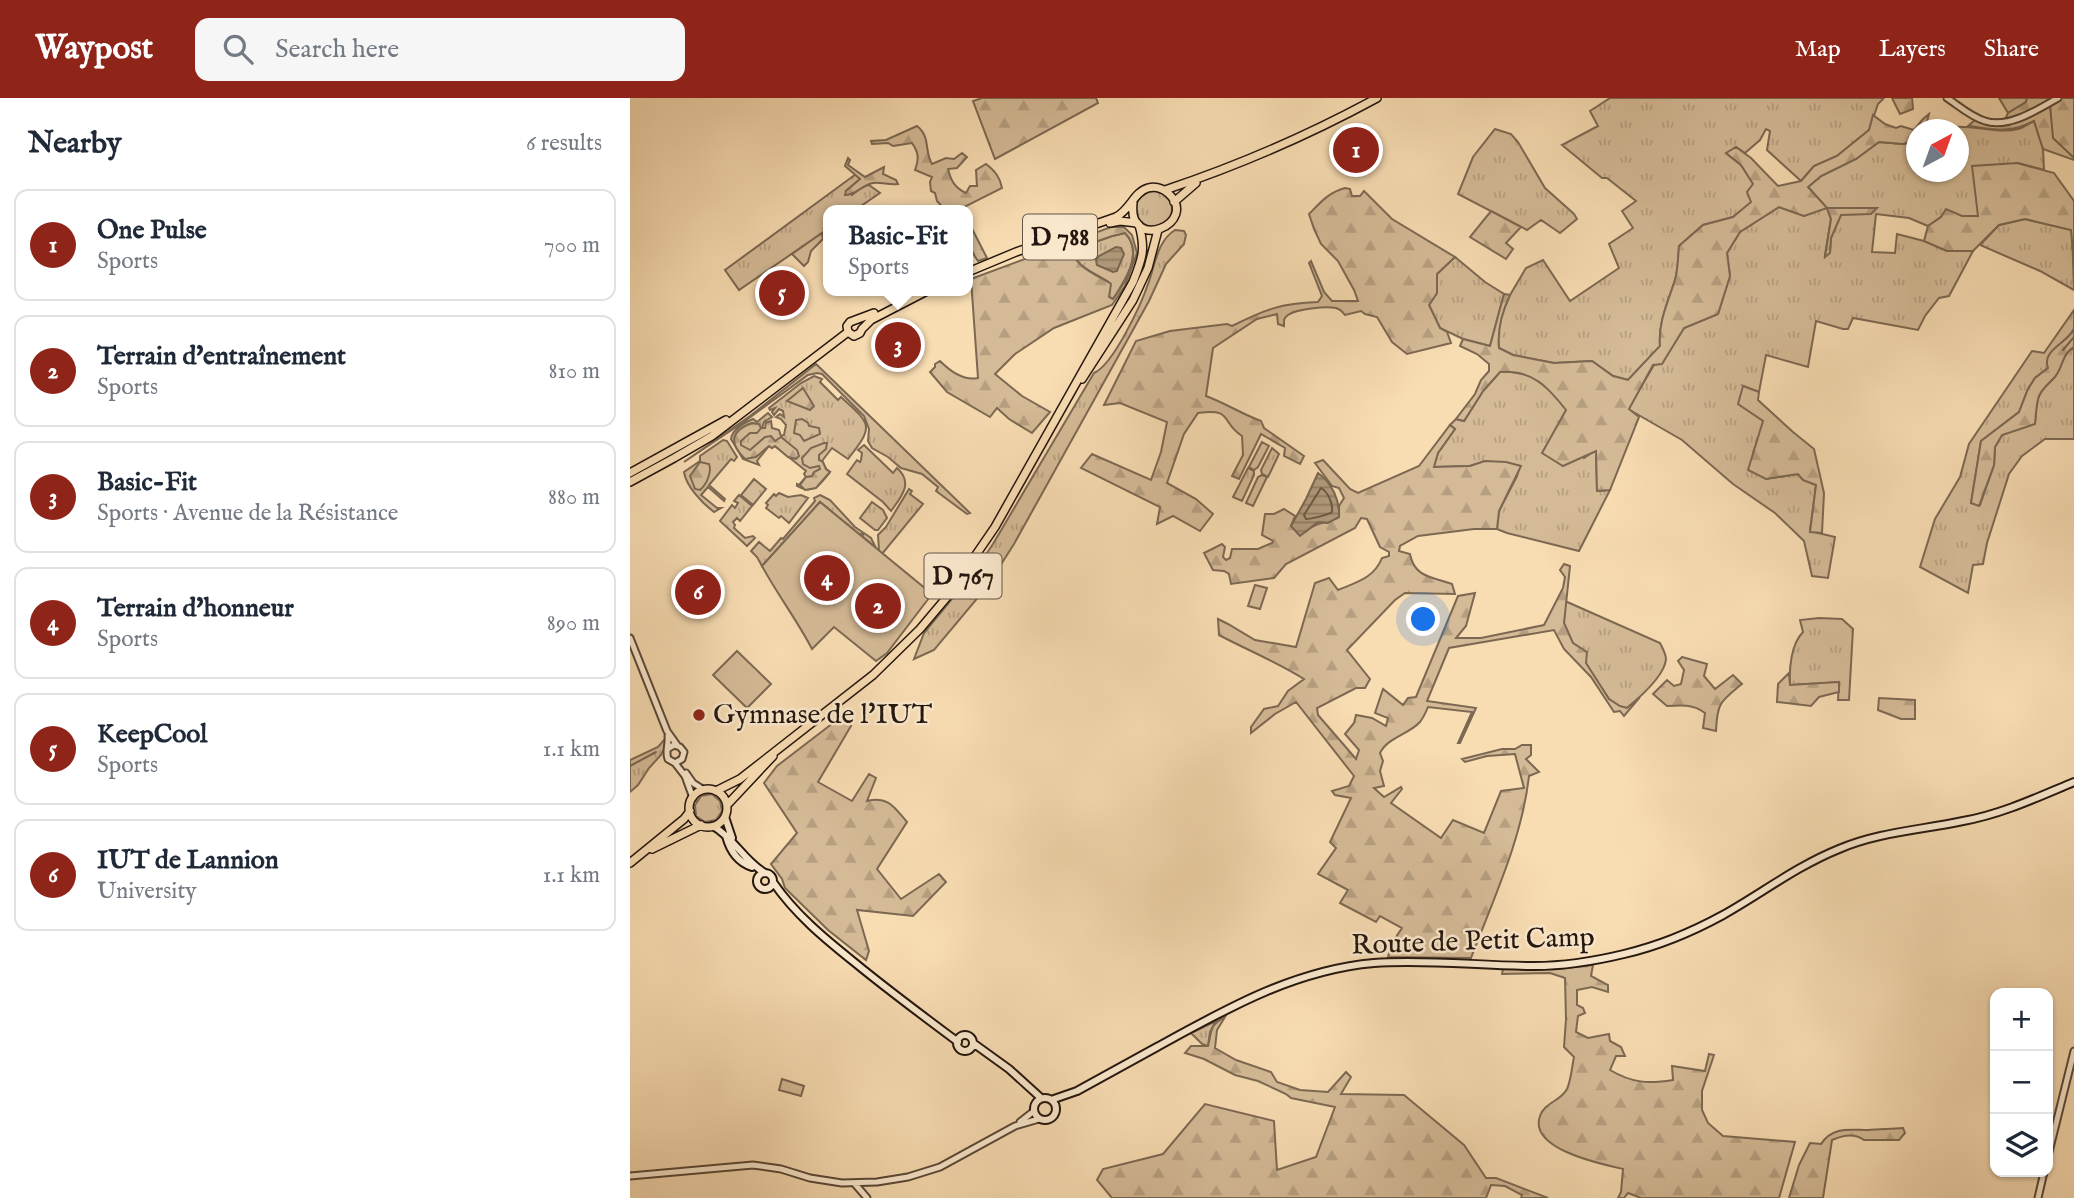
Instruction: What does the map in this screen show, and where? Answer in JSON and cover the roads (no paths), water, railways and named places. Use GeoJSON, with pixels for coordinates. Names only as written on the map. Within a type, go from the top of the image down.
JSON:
{"type":"FeatureCollection","features":[{"type":"Feature","properties":{"kind":"main road"},"geometry":{"type":"LineString","coordinates":[[1165,190],[1174,202],[1175,214],[1171,222],[1158,230],[1145,229],[1138,224],[1132,210],[1140,192],[1152,187],[1165,190],[1202,178],[1250,159],[1376,99]]}},
{"type":"Feature","properties":{"kind":"main road"},"geometry":{"type":"LineString","coordinates":[[1174,202],[1202,178]]}},
{"type":"Feature","properties":{"kind":"main road","name":"D 788"},"geometry":{"type":"LineString","coordinates":[[973,270],[1116,217],[1133,203]]}},
{"type":"Feature","properties":{"kind":"main road","name":"D 788"},"geometry":{"type":"LineString","coordinates":[[982,266],[1019,256],[1110,223],[1138,224]]}},
{"type":"Feature","properties":{"kind":"main road","name":"D 767"},"geometry":{"type":"LineString","coordinates":[[716,791],[740,779],[873,675],[931,616],[979,552],[1133,282],[1143,249],[1138,224]]}},
{"type":"Feature","properties":{"kind":"main road","name":"D 767"},"geometry":{"type":"LineString","coordinates":[[1060,412],[1133,300],[1148,268],[1158,230]]}},
{"type":"Feature","properties":{"kind":"main road"},"geometry":{"type":"LineString","coordinates":[[848,332],[856,335],[859,325],[910,296]]}},
{"type":"Feature","properties":{"kind":"main road"},"geometry":{"type":"LineString","coordinates":[[848,332],[848,324],[859,325],[917,296]]}},
{"type":"Feature","properties":{"kind":"main road"},"geometry":{"type":"LineString","coordinates":[[630,481],[712,436],[848,332]]}},
{"type":"Feature","properties":{"kind":"main road"},"geometry":{"type":"LineString","coordinates":[[630,472],[743,412]]}},
{"type":"Feature","properties":{"kind":"main road"},"geometry":{"type":"LineString","coordinates":[[630,481],[656,463],[656,458]]}},
{"type":"Feature","properties":{"kind":"main road","name":"D 767"},"geometry":{"type":"LineString","coordinates":[[727,805],[783,746]]}},
{"type":"Feature","properties":{"kind":"main road","name":"Route de Petit Camp"},"geometry":{"type":"LineString","coordinates":[[1051,1100],[1077,1091],[1239,1003],[1292,980],[1342,968],[1380,963],[1413,961],[1536,966],[1590,961],[1626,954],[1696,928],[1797,869],[1840,848],[1882,835],[1996,814],[2074,782]]}},
{"type":"Feature","properties":{"kind":"main road"},"geometry":{"type":"LineString","coordinates":[[630,863],[684,819],[690,811],[693,798],[704,790],[716,791],[723,796],[727,805],[726,825],[734,843]]}},
{"type":"Feature","properties":{"kind":"main road"},"geometry":{"type":"LineString","coordinates":[[690,811],[694,820],[701,825],[713,826],[734,843],[751,864],[758,877],[759,887],[770,885]]}},
{"type":"Feature","properties":{"kind":"main road"},"geometry":{"type":"LineString","coordinates":[[713,826],[725,817]]}},
{"type":"Feature","properties":{"kind":"main road"},"geometry":{"type":"LineString","coordinates":[[639,856],[701,825]]}},
{"type":"Feature","properties":{"kind":"main road"},"geometry":{"type":"LineString","coordinates":[[725,834],[728,846],[743,863],[751,864],[771,876],[770,885]]}},
{"type":"Feature","properties":{"kind":"main road"},"geometry":{"type":"LineString","coordinates":[[758,877],[765,873]]}},
{"type":"Feature","properties":{"kind":"main road"},"geometry":{"type":"LineString","coordinates":[[770,885],[824,938],[939,1029],[959,1040],[969,1037],[971,1046]]}},
{"type":"Feature","properties":{"kind":"main road"},"geometry":{"type":"LineString","coordinates":[[959,1040],[960,1049],[971,1046],[1009,1069],[1026,1085],[1037,1104],[1039,1119],[1051,1119],[1056,1110],[1051,1100],[1037,1104]]}},
{"type":"Feature","properties":{"kind":"main road","name":"Route de Petit Camp"},"geometry":{"type":"LineString","coordinates":[[1056,1110],[1077,1091]]}},
{"type":"Feature","properties":{"kind":"street"},"geometry":{"type":"LineString","coordinates":[[1947,98],[1976,117],[1997,123],[2020,117],[2059,98]]}},
{"type":"Feature","properties":{"kind":"street"},"geometry":{"type":"LineString","coordinates":[[630,638],[667,731],[683,750],[685,772],[693,783],[704,790]]}},
{"type":"Feature","properties":{"kind":"street"},"geometry":{"type":"LineString","coordinates":[[667,731],[667,757],[675,762],[685,776],[693,798]]}},
{"type":"Feature","properties":{"kind":"street"},"geometry":{"type":"LineString","coordinates":[[669,748],[677,745]]}},
{"type":"Feature","properties":{"kind":"street"},"geometry":{"type":"LineString","coordinates":[[675,762],[682,759]]}},
{"type":"Feature","properties":{"kind":"street"},"geometry":{"type":"LineString","coordinates":[[2053,1136],[2074,1051]]}},
{"type":"Feature","properties":{"kind":"street"},"geometry":{"type":"LineString","coordinates":[[1015,1126],[1037,1104]]}},
{"type":"Feature","properties":{"kind":"street"},"geometry":{"type":"LineString","coordinates":[[630,1176],[753,1165],[781,1169],[810,1178],[855,1184],[877,1182],[908,1177],[940,1167],[1015,1126],[1039,1119]]}},
{"type":"Feature","properties":{"kind":"street"},"geometry":{"type":"LineString","coordinates":[[2038,1198],[2043,1177]]}},
{"type":"Feature","properties":{"kind":"street"},"geometry":{"type":"LineString","coordinates":[[866,1183],[867,1198]]}},
{"type":"Feature","properties":{"kind":"street"},"geometry":{"type":"LineString","coordinates":[[855,1184],[867,1198]]}},
{"type":"Feature","properties":{"kind":"water"},"geometry":{"type":"Polygon","coordinates":[[[1116,247],[1121,248],[1124,254],[1117,271],[1113,272],[1097,265],[1099,256],[1116,247]]]}},
{"type":"Feature","properties":{"kind":"water"},"geometry":{"type":"Polygon","coordinates":[[[1318,473],[1334,492],[1339,517],[1328,523],[1318,522],[1300,536],[1291,526],[1318,473]]]}},
{"type":"Feature","properties":{"kind":"waterway"},"geometry":{"type":"LineString","coordinates":[[2050,105],[2053,138],[2074,158]]}},
{"type":"Feature","properties":{"kind":"waterway"},"geometry":{"type":"LineString","coordinates":[[2063,350],[2074,337]]}},
{"type":"Feature","properties":{"kind":"waterway"},"geometry":{"type":"LineString","coordinates":[[630,766],[656,752]]}},
{"type":"Feature","properties":{"kind":"place","name":"One Pulse"},"geometry":{"type":"Point","coordinates":[1356,150]}},
{"type":"Feature","properties":{"kind":"place","name":"KeepCool"},"geometry":{"type":"Point","coordinates":[782,293]}},
{"type":"Feature","properties":{"kind":"place","name":"Basic-Fit"},"geometry":{"type":"Point","coordinates":[898,345]}},
{"type":"Feature","properties":{"kind":"place","name":"Terrain d'honneur"},"geometry":{"type":"Point","coordinates":[827,578]}},
{"type":"Feature","properties":{"kind":"place","name":"IUT de Lannion"},"geometry":{"type":"Point","coordinates":[698,592]}},
{"type":"Feature","properties":{"kind":"place","name":"Terrain d'entraînement"},"geometry":{"type":"Point","coordinates":[878,606]}},
{"type":"Feature","properties":{"kind":"place","name":"Gymnase de l'IUT"},"geometry":{"type":"Point","coordinates":[699,715]}}]}
